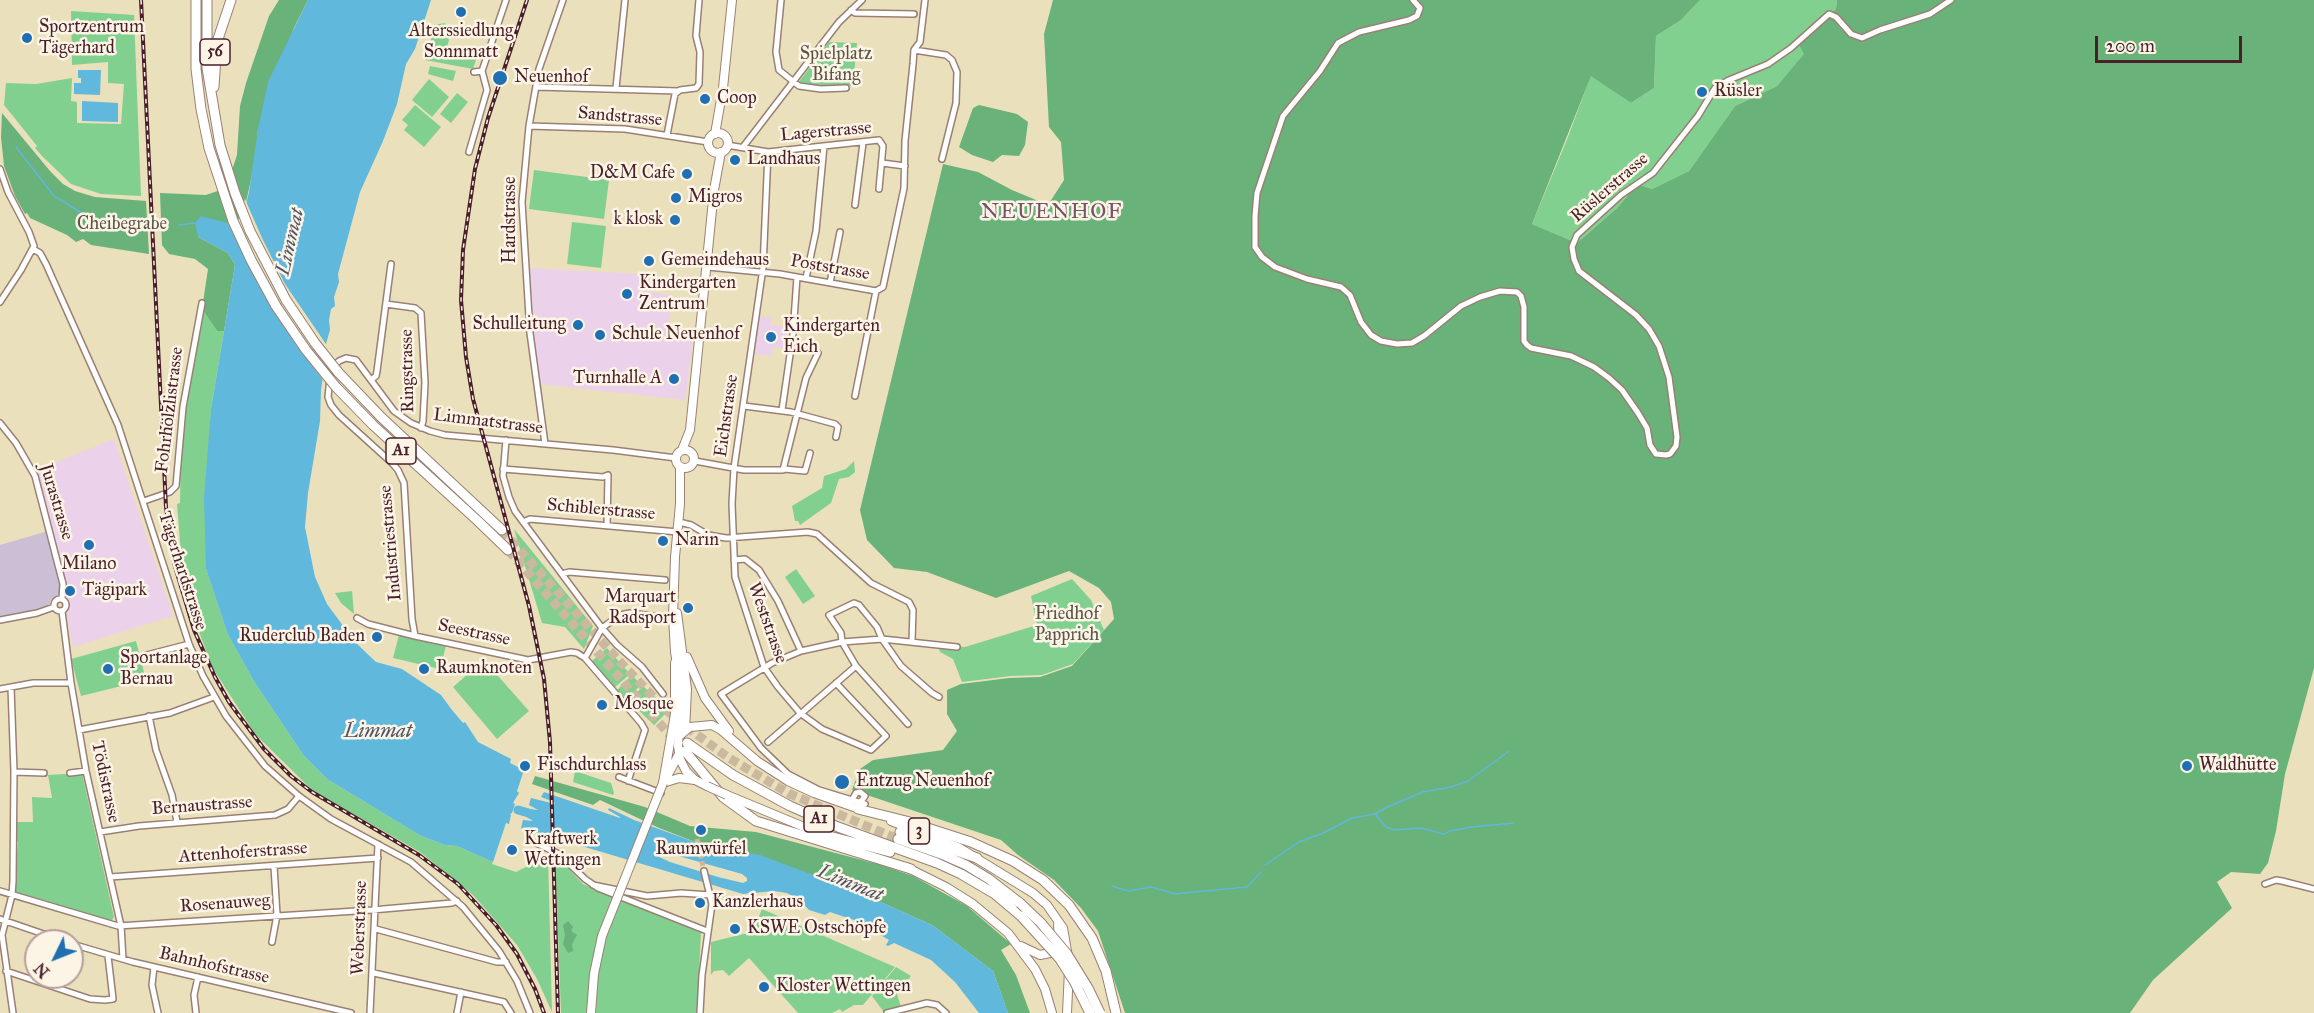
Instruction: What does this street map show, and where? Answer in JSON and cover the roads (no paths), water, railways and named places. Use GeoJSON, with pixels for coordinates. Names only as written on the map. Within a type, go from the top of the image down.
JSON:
{"type":"FeatureCollection","features":[{"type":"Feature","properties":{"kind":"highway","name":"A1"},"geometry":{"type":"LineString","coordinates":[[195,0],[195,56],[201,109],[212,160],[233,220],[276,306],[306,350],[336,387],[373,425],[508,550]]}},
{"type":"Feature","properties":{"kind":"highway","name":"A1"},"geometry":{"type":"LineString","coordinates":[[207,0],[206,55],[212,107],[222,151],[238,202],[258,249],[279,289],[334,370],[393,429],[502,530]]}},
{"type":"Feature","properties":{"kind":"highway","name":"56"},"geometry":{"type":"LineString","coordinates":[[212,107],[217,42],[231,0]]}},
{"type":"Feature","properties":{"kind":"highway","name":"A1"},"geometry":{"type":"LineString","coordinates":[[684,749],[796,809],[844,830],[931,860],[995,894],[1021,916],[1060,959],[1090,1013]]}},
{"type":"Feature","properties":{"kind":"highway"},"geometry":{"type":"LineString","coordinates":[[684,749],[723,797],[749,817],[777,829],[911,869]]}},
{"type":"Feature","properties":{"kind":"highway"},"geometry":{"type":"LineString","coordinates":[[861,805],[938,830],[1000,854],[1039,877],[1060,895],[1080,919],[1094,942],[1109,980],[1116,1013]]}},
{"type":"Feature","properties":{"kind":"highway"},"geometry":{"type":"LineString","coordinates":[[814,832],[961,874]]}},
{"type":"Feature","properties":{"kind":"highway"},"geometry":{"type":"LineString","coordinates":[[977,858],[899,835],[966,866],[994,883],[1020,903],[1041,923],[1067,954],[1100,1013]]}},
{"type":"Feature","properties":{"kind":"main road","name":"3"},"geometry":{"type":"LineString","coordinates":[[715,134],[723,88],[732,0]]}},
{"type":"Feature","properties":{"kind":"main road","name":"3"},"geometry":{"type":"LineString","coordinates":[[723,88],[726,93],[724,144],[714,190],[708,267],[673,581],[673,617],[679,650],[684,767],[695,780],[707,786],[814,832],[891,860],[973,904],[1018,944],[1040,978],[1052,1013]]}},
{"type":"Feature","properties":{"kind":"main road"},"geometry":{"type":"LineString","coordinates":[[709,146],[715,134],[724,144]]}},
{"type":"Feature","properties":{"kind":"main road"},"geometry":{"type":"LineString","coordinates":[[709,146],[724,144]]}},
{"type":"Feature","properties":{"kind":"main road","name":"3"},"geometry":{"type":"LineString","coordinates":[[709,146],[714,190]]}},
{"type":"Feature","properties":{"kind":"main road","name":"3"},"geometry":{"type":"LineString","coordinates":[[686,461],[682,450],[690,430]]}},
{"type":"Feature","properties":{"kind":"main road","name":"3"},"geometry":{"type":"LineString","coordinates":[[679,650],[707,702],[742,748]]}},
{"type":"Feature","properties":{"kind":"main road","name":"3"},"geometry":{"type":"LineString","coordinates":[[663,783],[675,714],[679,650]]}},
{"type":"Feature","properties":{"kind":"main road","name":"3"},"geometry":{"type":"LineString","coordinates":[[669,751],[682,734],[694,725],[712,724],[764,766],[795,785],[861,805],[935,837],[977,858],[1033,892],[1063,928],[1068,948],[1067,1013]]}},
{"type":"Feature","properties":{"kind":"main road"},"geometry":{"type":"LineString","coordinates":[[591,1013],[594,974],[602,936],[663,783],[684,749]]}},
{"type":"Feature","properties":{"kind":"main road"},"geometry":{"type":"LineString","coordinates":[[663,783],[679,778],[695,780]]}},
{"type":"Feature","properties":{"kind":"main road"},"geometry":{"type":"LineString","coordinates":[[1018,944],[1040,955],[1052,951],[1059,940],[1057,918]]}},
{"type":"Feature","properties":{"kind":"street"},"geometry":{"type":"LineString","coordinates":[[468,152],[487,92],[482,71],[506,0]]}},
{"type":"Feature","properties":{"kind":"street","name":"Hardstrasse"},"geometry":{"type":"LineString","coordinates":[[545,444],[530,333],[522,214],[529,126],[536,87],[548,39],[563,0]]}},
{"type":"Feature","properties":{"kind":"street"},"geometry":{"type":"LineString","coordinates":[[616,88],[625,0]]}},
{"type":"Feature","properties":{"kind":"street"},"geometry":{"type":"LineString","coordinates":[[536,87],[678,91],[696,88],[699,84],[700,56],[696,36],[699,0]]}},
{"type":"Feature","properties":{"kind":"street"},"geometry":{"type":"LineString","coordinates":[[781,0],[776,52],[779,70],[799,86],[821,89],[846,88]]}},
{"type":"Feature","properties":{"kind":"street"},"geometry":{"type":"LineString","coordinates":[[743,147],[839,22],[862,0]]}},
{"type":"Feature","properties":{"kind":"street"},"geometry":{"type":"LineString","coordinates":[[876,291],[883,287],[904,188],[905,141],[914,50],[920,42],[925,0]]}},
{"type":"Feature","properties":{"kind":"street","name":"Rüslerstrasse"},"geometry":{"type":"LineString","coordinates":[[1413,0],[1420,8],[1417,16],[1359,32],[1338,43],[1320,71],[1283,116],[1257,193],[1256,247],[1262,257],[1275,267],[1307,279],[1341,287],[1350,295],[1361,322],[1371,335],[1397,345],[1412,343],[1456,309],[1480,297],[1500,291],[1517,292],[1524,306],[1524,341],[1527,345],[1531,348],[1571,356],[1609,378],[1622,390],[1638,413],[1647,428],[1650,445],[1656,454],[1665,455],[1670,454],[1676,446],[1677,437],[1669,376],[1659,346],[1636,315],[1580,271],[1574,259],[1572,247],[1577,235],[1621,195],[1653,173],[1698,116],[1715,88],[1768,64],[1791,48],[1829,14],[1836,17],[1851,34],[1862,38],[1930,14],[1952,0]]}},
{"type":"Feature","properties":{"kind":"street"},"geometry":{"type":"LineString","coordinates":[[851,10],[855,13],[914,14]]}},
{"type":"Feature","properties":{"kind":"street"},"geometry":{"type":"LineString","coordinates":[[914,50],[946,56],[952,60],[957,72],[956,103],[942,159]]}},
{"type":"Feature","properties":{"kind":"street"},"geometry":{"type":"LineString","coordinates":[[474,72],[482,71]]}},
{"type":"Feature","properties":{"kind":"street"},"geometry":{"type":"LineString","coordinates":[[667,135],[674,96],[678,91]]}},
{"type":"Feature","properties":{"kind":"street","name":"Sandstrasse"},"geometry":{"type":"LineString","coordinates":[[529,126],[625,129],[667,135],[709,146]]}},
{"type":"Feature","properties":{"kind":"street","name":"Lagerstrasse"},"geometry":{"type":"LineString","coordinates":[[724,144],[768,152],[879,140],[882,143],[879,189]]}},
{"type":"Feature","properties":{"kind":"street"},"geometry":{"type":"LineString","coordinates":[[855,205],[863,143]]}},
{"type":"Feature","properties":{"kind":"street"},"geometry":{"type":"LineString","coordinates":[[806,278],[816,231],[824,146]]}},
{"type":"Feature","properties":{"kind":"street","name":"Eichstrasse"},"geometry":{"type":"LineString","coordinates":[[734,468],[762,272],[768,152]]}},
{"type":"Feature","properties":{"kind":"street"},"geometry":{"type":"LineString","coordinates":[[882,163],[905,166]]}},
{"type":"Feature","properties":{"kind":"street","name":"Tägerhardstrasse"},"geometry":{"type":"LineString","coordinates":[[0,169],[14,204],[33,241],[33,249],[40,253],[46,264],[108,400],[144,501],[189,644],[214,697],[250,750],[299,796],[331,819],[411,862],[457,901],[491,940],[506,962],[530,1013]]}},
{"type":"Feature","properties":{"kind":"street"},"geometry":{"type":"LineString","coordinates":[[830,283],[840,232]]}},
{"type":"Feature","properties":{"kind":"street"},"geometry":{"type":"LineString","coordinates":[[0,302],[33,249]]}},
{"type":"Feature","properties":{"kind":"street","name":"Ringstrasse"},"geometry":{"type":"LineString","coordinates":[[371,380],[377,375],[391,264]]}},
{"type":"Feature","properties":{"kind":"street","name":"Poststrasse"},"geometry":{"type":"LineString","coordinates":[[708,267],[806,278],[876,291],[855,396]]}},
{"type":"Feature","properties":{"kind":"street"},"geometry":{"type":"LineString","coordinates":[[782,410],[793,334],[797,277]]}},
{"type":"Feature","properties":{"kind":"street","name":"Fohrhölzlistrasse"},"geometry":{"type":"LineString","coordinates":[[144,501],[173,491],[176,486],[183,407],[202,303]]}},
{"type":"Feature","properties":{"kind":"street","name":"Ringstrasse"},"geometry":{"type":"LineString","coordinates":[[386,304],[415,308],[421,313],[425,384],[421,428]]}},
{"type":"Feature","properties":{"kind":"street"},"geometry":{"type":"LineString","coordinates":[[784,469],[809,372],[818,353]]}},
{"type":"Feature","properties":{"kind":"street","name":"Limmatstrasse"},"geometry":{"type":"LineString","coordinates":[[334,370],[341,359],[351,358],[359,364],[394,411],[421,428],[445,435],[545,444],[780,472],[784,469],[805,471],[810,453]]}},
{"type":"Feature","properties":{"kind":"street","name":"Industriestrasse"},"geometry":{"type":"LineString","coordinates":[[334,370],[328,397],[333,409],[392,463],[404,483],[412,619],[416,636]]}},
{"type":"Feature","properties":{"kind":"street"},"geometry":{"type":"LineString","coordinates":[[744,406],[782,410],[835,424],[838,427],[836,437]]}},
{"type":"Feature","properties":{"kind":"street","name":"Jurastrasse"},"geometry":{"type":"LineString","coordinates":[[0,423],[16,443],[35,477],[63,584],[62,598],[66,605],[62,611]]}},
{"type":"Feature","properties":{"kind":"street"},"geometry":{"type":"LineString","coordinates":[[506,440],[503,469],[509,497],[523,522],[602,628],[642,667],[663,694]]}},
{"type":"Feature","properties":{"kind":"street","name":"Weststrasse"},"geometry":{"type":"LineString","coordinates":[[734,468],[732,504],[735,578],[764,667],[800,713],[822,729],[871,750],[886,736],[836,683]]}},
{"type":"Feature","properties":{"kind":"street"},"geometry":{"type":"LineString","coordinates":[[503,469],[603,477],[608,475],[607,526]]}},
{"type":"Feature","properties":{"kind":"street","name":"Schiblerstrasse"},"geometry":{"type":"LineString","coordinates":[[523,522],[530,519],[678,532]]}},
{"type":"Feature","properties":{"kind":"street"},"geometry":{"type":"LineString","coordinates":[[679,522],[692,525],[708,535],[733,538],[808,532],[817,534],[871,583],[909,602],[913,610],[912,642]]}},
{"type":"Feature","properties":{"kind":"street"},"geometry":{"type":"LineString","coordinates":[[734,560],[745,559],[759,570],[778,601],[801,651]]}},
{"type":"Feature","properties":{"kind":"street"},"geometry":{"type":"LineString","coordinates":[[562,574],[568,572],[665,580]]}},
{"type":"Feature","properties":{"kind":"street"},"geometry":{"type":"LineString","coordinates":[[54,607],[56,600],[62,598]]}},
{"type":"Feature","properties":{"kind":"street"},"geometry":{"type":"LineString","coordinates":[[908,724],[856,666],[842,642],[841,633],[826,612],[854,603],[860,605],[877,627],[882,639],[901,666],[939,697]]}},
{"type":"Feature","properties":{"kind":"street"},"geometry":{"type":"LineString","coordinates":[[0,620],[37,613],[54,607],[62,611]]}},
{"type":"Feature","properties":{"kind":"street","name":"Tödistrasse"},"geometry":{"type":"LineString","coordinates":[[62,611],[86,771],[121,926],[123,959]]}},
{"type":"Feature","properties":{"kind":"street"},"geometry":{"type":"LineString","coordinates":[[628,781],[645,734],[641,723],[585,658],[602,628],[625,614],[660,617]]}},
{"type":"Feature","properties":{"kind":"street","name":"Seestrasse"},"geometry":{"type":"LineString","coordinates":[[357,618],[368,624],[416,636],[528,660],[571,652],[585,658]]}},
{"type":"Feature","properties":{"kind":"street"},"geometry":{"type":"LineString","coordinates":[[852,800],[856,793],[861,792],[865,796],[861,805],[811,787],[782,770],[761,748],[721,694],[764,667],[801,651],[842,642],[882,639],[957,646]]}},
{"type":"Feature","properties":{"kind":"street"},"geometry":{"type":"LineString","coordinates":[[143,656],[189,644]]}},
{"type":"Feature","properties":{"kind":"street"},"geometry":{"type":"LineString","coordinates":[[768,742],[856,666]]}},
{"type":"Feature","properties":{"kind":"street"},"geometry":{"type":"LineString","coordinates":[[0,689],[33,683],[71,683]]}},
{"type":"Feature","properties":{"kind":"street"},"geometry":{"type":"LineString","coordinates":[[11,687],[14,772],[12,895],[3,920],[2,935],[13,1013]]}},
{"type":"Feature","properties":{"kind":"street"},"geometry":{"type":"LineString","coordinates":[[79,730],[180,711],[214,697]]}},
{"type":"Feature","properties":{"kind":"street"},"geometry":{"type":"LineString","coordinates":[[149,716],[156,750],[172,795],[177,822]]}},
{"type":"Feature","properties":{"kind":"street"},"geometry":{"type":"LineString","coordinates":[[70,773],[86,771]]}},
{"type":"Feature","properties":{"kind":"street"},"geometry":{"type":"LineString","coordinates":[[14,772],[44,773]]}},
{"type":"Feature","properties":{"kind":"street"},"geometry":{"type":"LineString","coordinates":[[619,777],[661,792]]}},
{"type":"Feature","properties":{"kind":"street","name":"Bernaustrasse"},"geometry":{"type":"LineString","coordinates":[[100,832],[177,822],[275,815],[288,809],[299,796]]}},
{"type":"Feature","properties":{"kind":"street"},"geometry":{"type":"LineString","coordinates":[[536,843],[559,854],[592,885],[707,931]]}},
{"type":"Feature","properties":{"kind":"street","name":"Weberstrasse"},"geometry":{"type":"LineString","coordinates":[[370,1013],[374,973],[378,844]]}},
{"type":"Feature","properties":{"kind":"street","name":"Attenhoferstrasse"},"geometry":{"type":"LineString","coordinates":[[110,877],[378,858]]}},
{"type":"Feature","properties":{"kind":"street"},"geometry":{"type":"LineString","coordinates":[[272,942],[276,915],[274,866]]}},
{"type":"Feature","properties":{"kind":"street"},"geometry":{"type":"LineString","coordinates":[[700,1013],[702,975],[712,904],[704,871]]}},
{"type":"Feature","properties":{"kind":"street"},"geometry":{"type":"LineString","coordinates":[[2265,884],[2276,880],[2314,889]]}},
{"type":"Feature","properties":{"kind":"street"},"geometry":{"type":"LineString","coordinates":[[592,885],[597,884],[647,896],[681,893],[710,895]]}},
{"type":"Feature","properties":{"kind":"street","name":"Rosenauweg"},"geometry":{"type":"LineString","coordinates":[[0,891],[111,925],[121,926],[376,909],[457,901]]}},
{"type":"Feature","properties":{"kind":"street"},"geometry":{"type":"LineString","coordinates":[[3,920],[29,929]]}},
{"type":"Feature","properties":{"kind":"street"},"geometry":{"type":"LineString","coordinates":[[376,929],[497,962],[506,962]]}},
{"type":"Feature","properties":{"kind":"street","name":"Bahnhofstrasse"},"geometry":{"type":"LineString","coordinates":[[84,948],[322,1010],[351,1013]]}},
{"type":"Feature","properties":{"kind":"street"},"geometry":{"type":"LineString","coordinates":[[6,971],[90,999],[113,999],[108,956]]}},
{"type":"Feature","properties":{"kind":"street"},"geometry":{"type":"LineString","coordinates":[[154,967],[152,985],[158,1013]]}},
{"type":"Feature","properties":{"kind":"street"},"geometry":{"type":"LineString","coordinates":[[374,973],[504,1002],[512,1013]]}},
{"type":"Feature","properties":{"kind":"street"},"geometry":{"type":"LineString","coordinates":[[196,1013],[194,995],[198,977]]}},
{"type":"Feature","properties":{"kind":"street"},"geometry":{"type":"LineString","coordinates":[[457,1013],[461,992]]}},
{"type":"Feature","properties":{"kind":"street"},"geometry":{"type":"LineString","coordinates":[[887,1013],[927,1003],[940,1007],[946,1013]]}},
{"type":"Feature","properties":{"kind":"water","name":"Limmat"},"geometry":{"type":"Polygon","coordinates":[[[308,0],[431,0],[415,49],[406,64],[397,104],[360,192],[338,274],[339,282],[334,297],[335,306],[331,309],[329,320],[330,330],[326,344],[320,421],[305,527],[315,577],[327,604],[355,642],[376,662],[402,669],[441,695],[463,723],[465,722],[478,742],[511,759],[510,763],[524,770],[509,824],[506,823],[493,862],[457,846],[445,845],[421,836],[327,779],[304,756],[255,683],[228,635],[206,569],[204,498],[211,409],[235,265],[228,253],[198,237],[195,223],[201,216],[235,225],[242,221],[268,82],[308,0]]]}},
{"type":"Feature","properties":{"kind":"water"},"geometry":{"type":"Polygon","coordinates":[[[78,70],[101,70],[100,95],[74,94],[74,83],[81,83],[78,70]]]}},
{"type":"Feature","properties":{"kind":"water"},"geometry":{"type":"Polygon","coordinates":[[[82,101],[118,103],[118,122],[82,121],[82,101]]]}},
{"type":"Feature","properties":{"kind":"water","name":"Limmat"},"geometry":{"type":"Polygon","coordinates":[[[544,792],[620,818],[608,810],[609,808],[634,820],[703,845],[760,855],[858,892],[932,925],[993,971],[1008,1013],[979,1013],[955,982],[931,960],[894,943],[886,945],[889,940],[854,920],[830,912],[825,915],[809,910],[800,900],[787,893],[774,891],[743,894],[521,828],[523,820],[533,821],[525,816],[527,809],[538,810],[529,805],[531,798],[555,804],[541,797],[544,792]],[[657,850],[654,852],[655,855],[670,862],[743,883],[747,881],[747,878],[742,874],[657,850]]]}},
{"type":"Feature","properties":{"kind":"waterway"},"geometry":{"type":"LineString","coordinates":[[16,147],[54,196],[90,218],[126,224]]}},
{"type":"Feature","properties":{"kind":"waterway"},"geometry":{"type":"LineString","coordinates":[[179,225],[195,223]]}},
{"type":"Feature","properties":{"kind":"waterway"},"geometry":{"type":"LineString","coordinates":[[1265,865],[1299,842],[1352,818],[1375,814],[1423,792],[1468,781],[1509,751]]}},
{"type":"Feature","properties":{"kind":"waterway","name":"Limmat"},"geometry":{"type":"LineString","coordinates":[[518,810],[536,815]]}},
{"type":"Feature","properties":{"kind":"waterway"},"geometry":{"type":"LineString","coordinates":[[1376,815],[1386,827],[1394,830],[1421,828],[1444,834],[1472,827],[1513,823]]}},
{"type":"Feature","properties":{"kind":"waterway"},"geometry":{"type":"LineString","coordinates":[[1112,886],[1128,891],[1151,887],[1175,894],[1247,887],[1261,872]]}},
{"type":"Feature","properties":{"kind":"tunnel"},"geometry":{"type":"LineString","coordinates":[[502,530],[622,664],[666,710],[692,731],[729,758],[790,794],[898,839]]}},
{"type":"Feature","properties":{"kind":"tunnel"},"geometry":{"type":"LineString","coordinates":[[508,550],[675,741]]}},
{"type":"Feature","properties":{"kind":"tunnel"},"geometry":{"type":"LineString","coordinates":[[697,839],[704,871]]}},
{"type":"Feature","properties":{"kind":"railway"},"geometry":{"type":"LineString","coordinates":[[141,0],[166,507],[174,563],[194,630],[229,702],[264,749],[291,776],[312,792],[419,855],[458,884],[496,925],[517,954],[535,989],[544,1013]]}},
{"type":"Feature","properties":{"kind":"railway"},"geometry":{"type":"LineString","coordinates":[[527,0],[488,118],[475,169],[463,250],[461,300],[466,357],[473,399],[529,606],[544,679],[550,742],[558,1013]]}},
{"type":"Feature","properties":{"kind":"place","name":"Alterssiedlung Sonnmatt"},"geometry":{"type":"Point","coordinates":[461,12]}},
{"type":"Feature","properties":{"kind":"place","name":"Sportzentrum Tägerhard"},"geometry":{"type":"Point","coordinates":[27,38]}},
{"type":"Feature","properties":{"kind":"place","name":"Neuenhof"},"geometry":{"type":"Point","coordinates":[500,78]}},
{"type":"Feature","properties":{"kind":"place","name":"Rüsler"},"geometry":{"type":"Point","coordinates":[1702,92]}},
{"type":"Feature","properties":{"kind":"place","name":"Coop"},"geometry":{"type":"Point","coordinates":[705,99]}},
{"type":"Feature","properties":{"kind":"place","name":"Landhaus"},"geometry":{"type":"Point","coordinates":[735,160]}},
{"type":"Feature","properties":{"kind":"place","name":"D&M Cafe"},"geometry":{"type":"Point","coordinates":[687,174]}},
{"type":"Feature","properties":{"kind":"place","name":"Migros"},"geometry":{"type":"Point","coordinates":[676,198]}},
{"type":"Feature","properties":{"kind":"place","name":"k klosk"},"geometry":{"type":"Point","coordinates":[675,220]}},
{"type":"Feature","properties":{"kind":"place","name":"Gemeindehaus"},"geometry":{"type":"Point","coordinates":[649,261]}},
{"type":"Feature","properties":{"kind":"place","name":"Kindergarten Zentrum"},"geometry":{"type":"Point","coordinates":[627,294]}},
{"type":"Feature","properties":{"kind":"place","name":"Schulleitung"},"geometry":{"type":"Point","coordinates":[578,325]}},
{"type":"Feature","properties":{"kind":"place","name":"Schule Neuenhof"},"geometry":{"type":"Point","coordinates":[600,335]}},
{"type":"Feature","properties":{"kind":"place","name":"Kindergarten Eich"},"geometry":{"type":"Point","coordinates":[771,337]}},
{"type":"Feature","properties":{"kind":"place","name":"Turnhalle A"},"geometry":{"type":"Point","coordinates":[674,379]}},
{"type":"Feature","properties":{"kind":"place","name":"Narin"},"geometry":{"type":"Point","coordinates":[663,541]}},
{"type":"Feature","properties":{"kind":"place","name":"Milano"},"geometry":{"type":"Point","coordinates":[89,545]}},
{"type":"Feature","properties":{"kind":"place","name":"Tägipark"},"geometry":{"type":"Point","coordinates":[70,591]}},
{"type":"Feature","properties":{"kind":"place","name":"Marquart Radsport"},"geometry":{"type":"Point","coordinates":[688,608]}},
{"type":"Feature","properties":{"kind":"place","name":"Ruderclub Baden"},"geometry":{"type":"Point","coordinates":[377,637]}},
{"type":"Feature","properties":{"kind":"place","name":"Sportanlage Bernau"},"geometry":{"type":"Point","coordinates":[108,669]}},
{"type":"Feature","properties":{"kind":"place","name":"Raumknoten"},"geometry":{"type":"Point","coordinates":[424,669]}},
{"type":"Feature","properties":{"kind":"place","name":"Mosque"},"geometry":{"type":"Point","coordinates":[602,705]}},
{"type":"Feature","properties":{"kind":"place","name":"Fischdurchlass"},"geometry":{"type":"Point","coordinates":[525,766]}},
{"type":"Feature","properties":{"kind":"place","name":"Waldhütte"},"geometry":{"type":"Point","coordinates":[2187,766]}},
{"type":"Feature","properties":{"kind":"place","name":"Entzug Neuenhof"},"geometry":{"type":"Point","coordinates":[842,782]}},
{"type":"Feature","properties":{"kind":"place","name":"Raumwürfel"},"geometry":{"type":"Point","coordinates":[701,830]}},
{"type":"Feature","properties":{"kind":"place","name":"Kraftwerk Wettingen"},"geometry":{"type":"Point","coordinates":[512,850]}},
{"type":"Feature","properties":{"kind":"place","name":"Kanzlerhaus"},"geometry":{"type":"Point","coordinates":[700,903]}},
{"type":"Feature","properties":{"kind":"place","name":"KSWE Ostschöpfe"},"geometry":{"type":"Point","coordinates":[735,929]}},
{"type":"Feature","properties":{"kind":"place","name":"Kloster Wettingen"},"geometry":{"type":"Point","coordinates":[764,987]}},
{"type":"Feature","properties":{"kind":"district","name":"NEUENHOF"},"geometry":{"type":"Point","coordinates":[1052,213]}},
{"type":"Feature","properties":{"kind":"park label","name":"Spielplatz Bifang"},"geometry":{"type":"Point","coordinates":[836,65]}},
{"type":"Feature","properties":{"kind":"park label","name":"Cheibegrabe"},"geometry":{"type":"Point","coordinates":[122,225]}},
{"type":"Feature","properties":{"kind":"park label","name":"Friedhof Papprich"},"geometry":{"type":"Point","coordinates":[1067,625]}}]}
